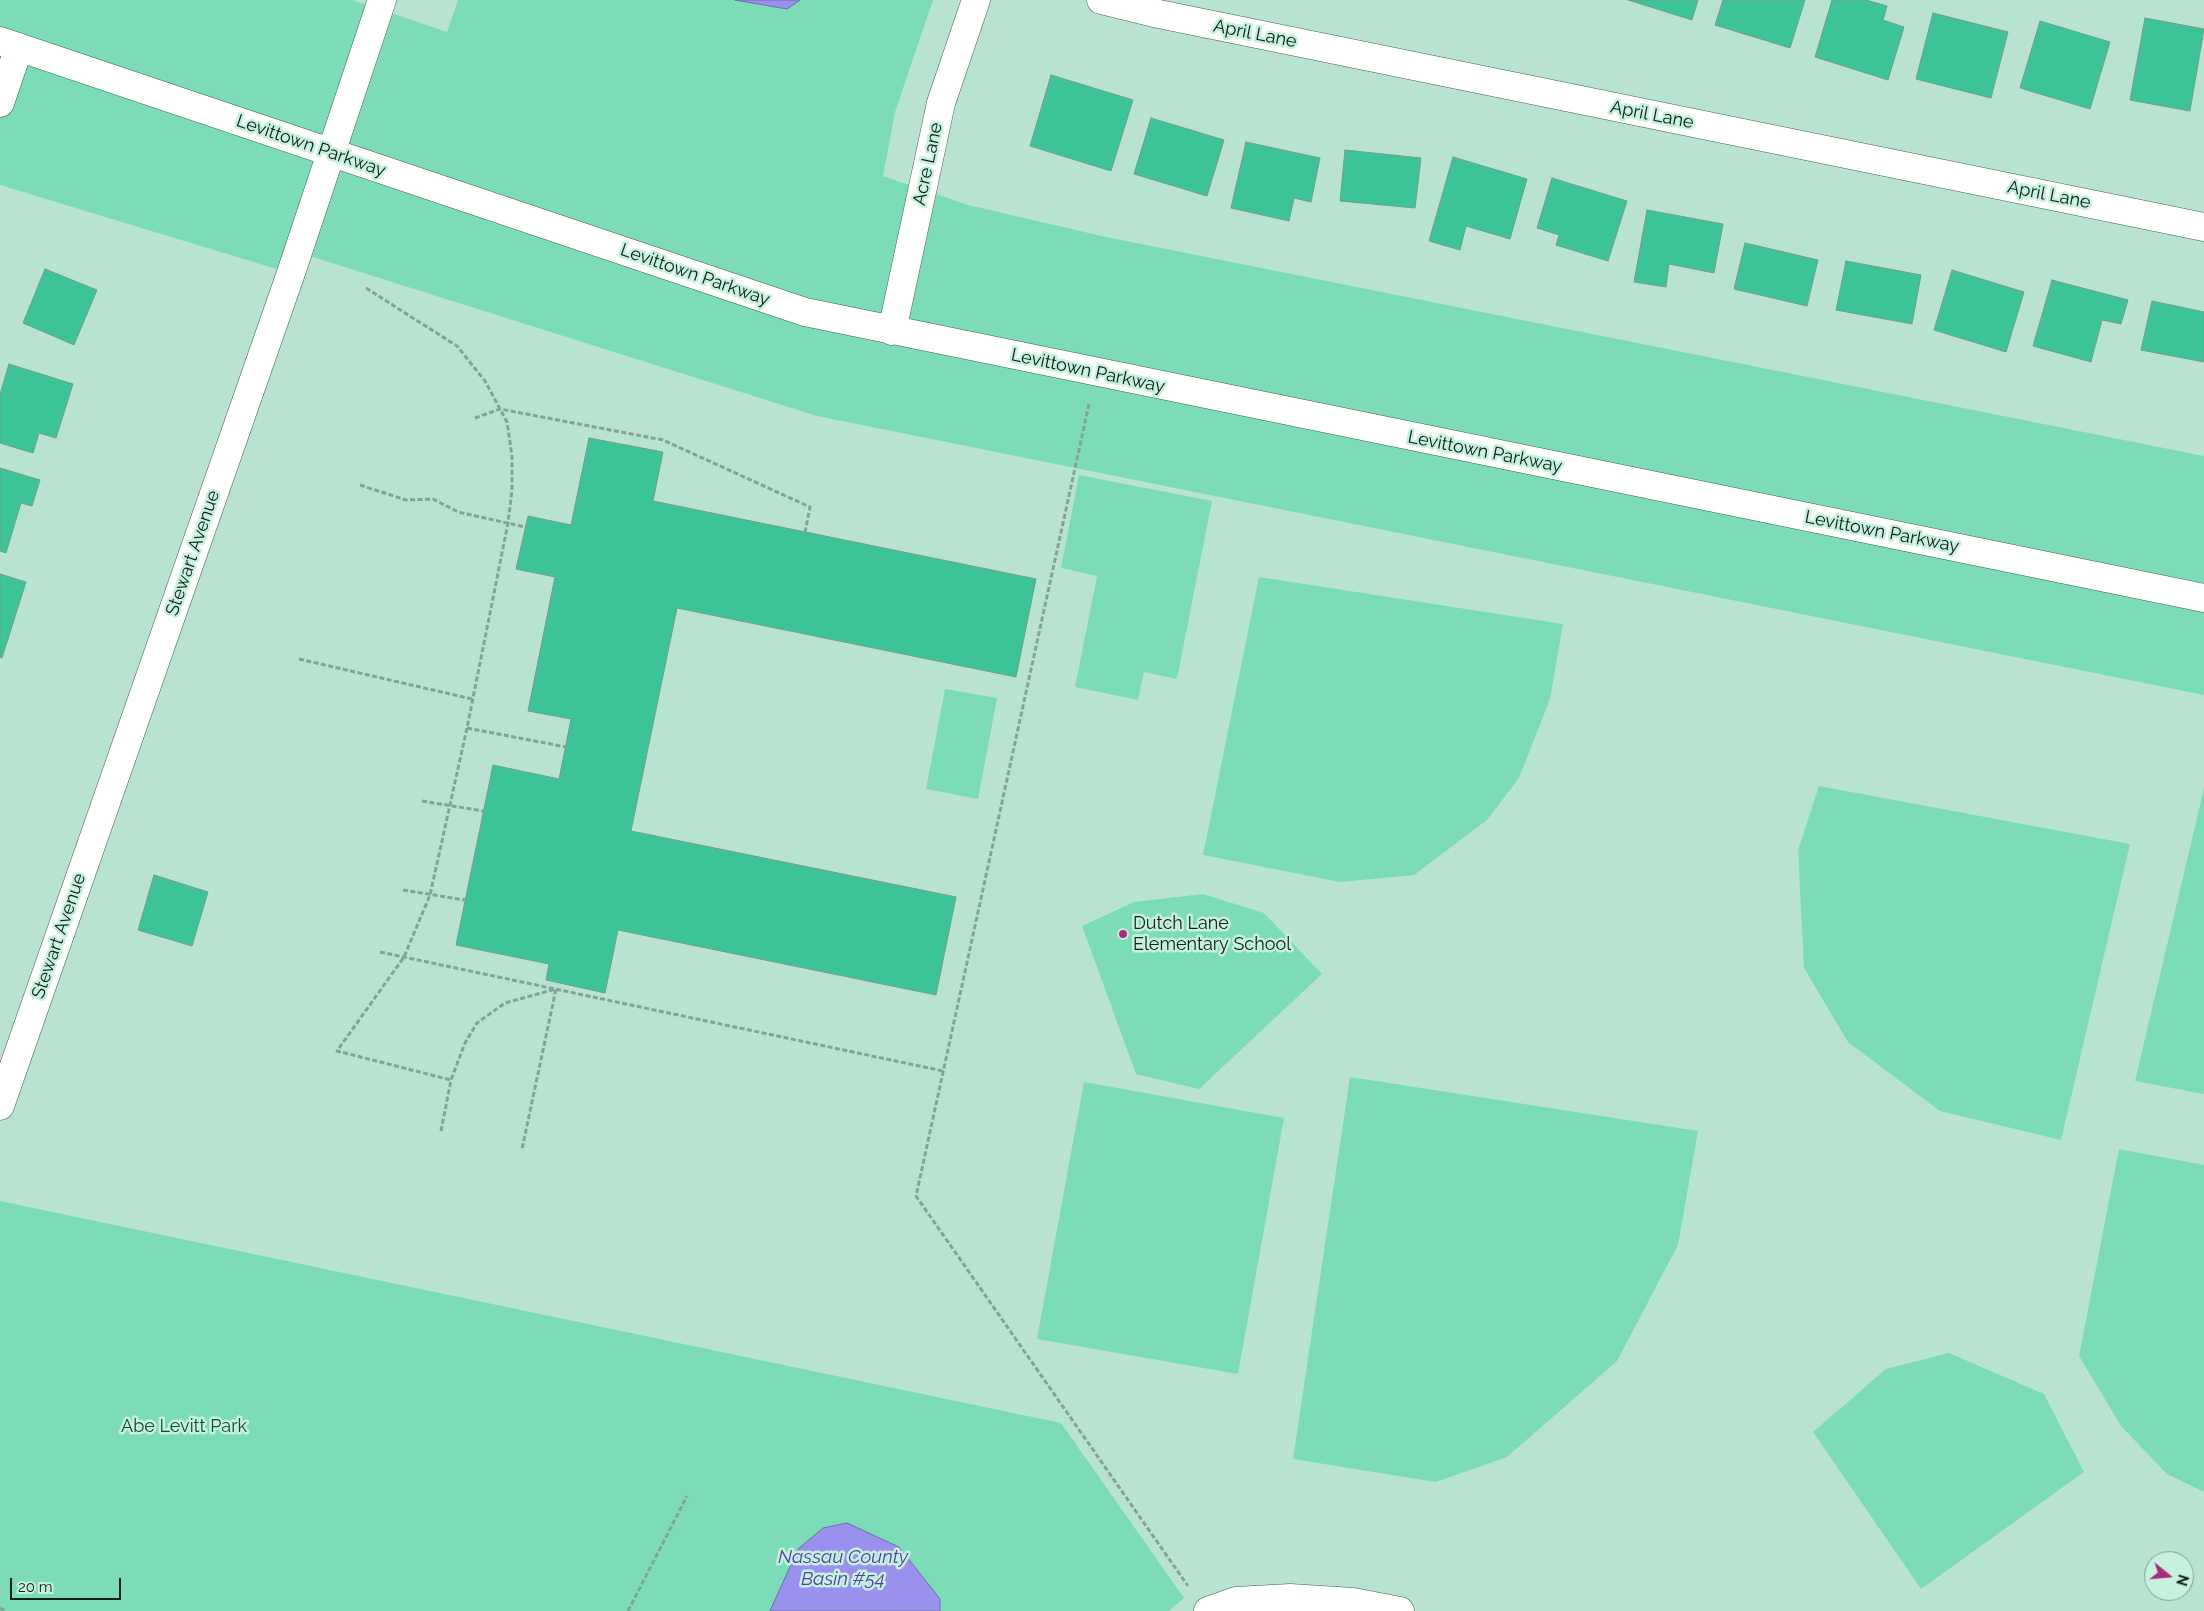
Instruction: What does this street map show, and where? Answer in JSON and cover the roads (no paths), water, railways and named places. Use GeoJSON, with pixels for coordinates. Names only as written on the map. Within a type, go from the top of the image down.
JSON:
{"type":"FeatureCollection","features":[{"type":"Feature","properties":{"kind":"street","name":"Stewart Avenue"},"geometry":{"type":"LineString","coordinates":[[0,1106],[287,283],[382,0]]}},
{"type":"Feature","properties":{"kind":"street","name":"Acre Lane"},"geometry":{"type":"LineString","coordinates":[[892,331],[941,103],[976,0]]}},
{"type":"Feature","properties":{"kind":"street","name":"April Lane"},"geometry":{"type":"LineString","coordinates":[[1101,0],[1154,14],[2204,227]]}},
{"type":"Feature","properties":{"kind":"street","name":"Levittown Parkway"},"geometry":{"type":"LineString","coordinates":[[10,44],[806,312],[2204,598]]}},
{"type":"Feature","properties":{"kind":"street"},"geometry":{"type":"LineString","coordinates":[[0,103],[10,44]]}},
{"type":"Feature","properties":{"kind":"street"},"geometry":{"type":"LineString","coordinates":[[1208,1611],[1236,1601],[1290,1598],[1353,1602],[1400,1611]]}},
{"type":"Feature","properties":{"kind":"water"},"geometry":{"type":"Polygon","coordinates":[[[735,0],[800,0],[787,9],[735,0]]]}},
{"type":"Feature","properties":{"kind":"water","name":"Nassau County Basin #54"},"geometry":{"type":"Polygon","coordinates":[[[847,1523],[899,1547],[940,1599],[940,1611],[770,1611],[798,1549],[823,1528],[847,1523]]]}},
{"type":"Feature","properties":{"kind":"place","name":"Dutch Lane Elementary School"},"geometry":{"type":"Point","coordinates":[1123,934]}},
{"type":"Feature","properties":{"kind":"park label","name":"Abe Levitt Park"},"geometry":{"type":"Point","coordinates":[184,1427]}}]}
